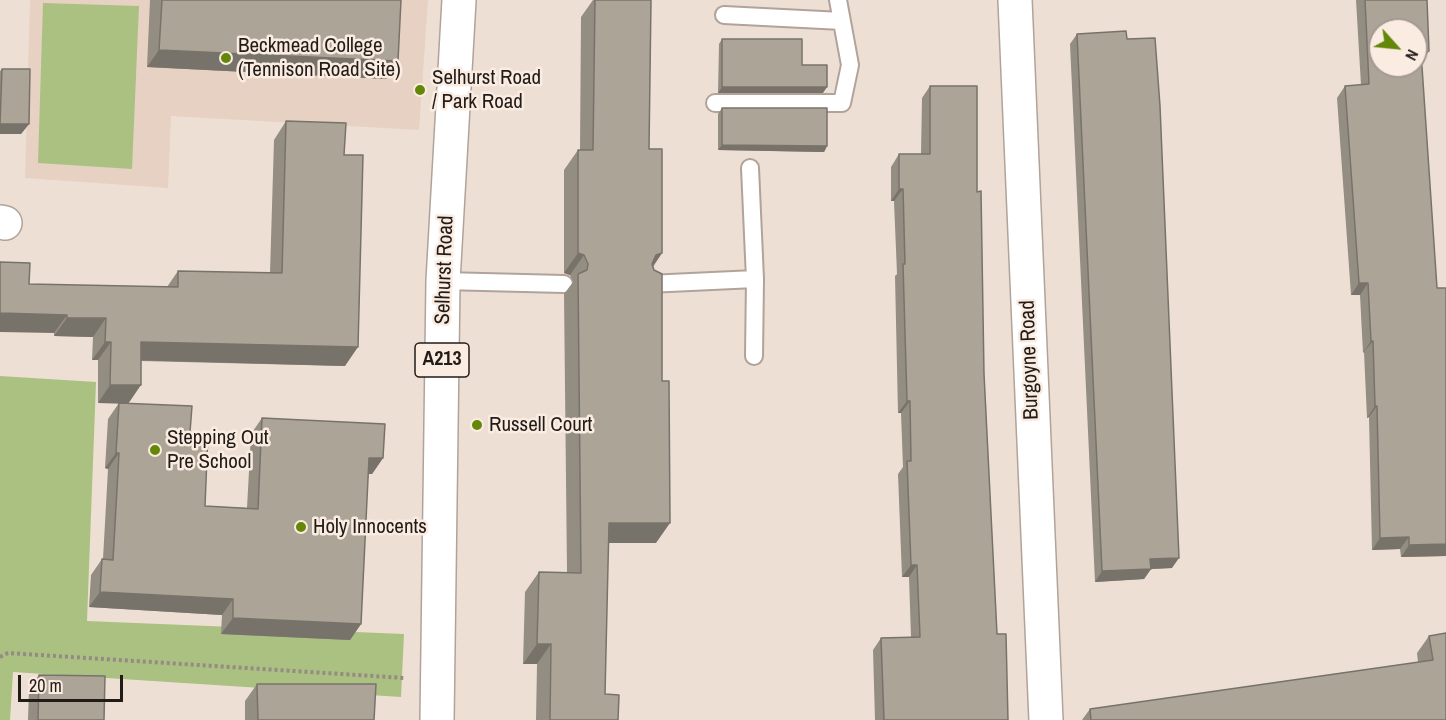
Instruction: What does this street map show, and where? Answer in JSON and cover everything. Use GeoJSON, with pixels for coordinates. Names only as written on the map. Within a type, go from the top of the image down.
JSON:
{"type":"FeatureCollection","features":[{"type":"Feature","properties":{"kind":"main road","name":"Selhurst Road"},"geometry":{"type":"LineString","coordinates":[[437,720],[443,281],[459,0]]}},
{"type":"Feature","properties":{"kind":"main road","name":"Burgoyne Road"},"geometry":{"type":"LineString","coordinates":[[1015,0],[1046,720]]}},
{"type":"Feature","properties":{"kind":"lane"},"geometry":{"type":"LineString","coordinates":[[715,103],[842,103],[850,65],[838,0]]}},
{"type":"Feature","properties":{"kind":"lane"},"geometry":{"type":"LineString","coordinates":[[724,15],[842,21]]}},
{"type":"Feature","properties":{"kind":"lane"},"geometry":{"type":"LineString","coordinates":[[750,168],[755,279],[754,356]]}},
{"type":"Feature","properties":{"kind":"lane"},"geometry":{"type":"LineString","coordinates":[[648,284],[755,279]]}},
{"type":"Feature","properties":{"kind":"lane"},"geometry":{"type":"LineString","coordinates":[[443,281],[564,284]]}},
{"type":"Feature","properties":{"kind":"path"},"geometry":{"type":"LineString","coordinates":[[0,657],[8,653],[438,680]]}},
{"type":"Feature","properties":{"kind":"shaded area","name":"Beckmead College (Tennison Road Site)"},"geometry":{"type":"Polygon","coordinates":[[[30,0],[428,0],[419,130],[171,116],[168,188],[25,178],[30,0]]]}},
{"type":"Feature","properties":{"kind":"green space"},"geometry":{"type":"Polygon","coordinates":[[[43,3],[139,6],[132,169],[38,163],[43,3]]]}},
{"type":"Feature","properties":{"kind":"green space"},"geometry":{"type":"Polygon","coordinates":[[[0,376],[96,382],[87,621],[404,634],[401,697],[13,672],[10,720],[0,720],[0,376]]]}},
{"type":"Feature","properties":{"kind":"building"},"geometry":{"type":"Polygon","coordinates":[[[162,0],[401,0],[398,61],[159,50],[162,0]]]}},
{"type":"Feature","properties":{"kind":"building"},"geometry":{"type":"Polygon","coordinates":[[[595,0],[651,0],[649,149],[662,149],[662,253],[656,255],[652,264],[654,270],[662,274],[662,381],[669,381],[670,523],[609,523],[605,694],[619,695],[618,720],[550,720],[551,644],[537,644],[539,572],[581,573],[578,274],[587,270],[588,264],[584,255],[578,253],[578,150],[593,150],[595,0]]]}},
{"type":"Feature","properties":{"kind":"building"},"geometry":{"type":"Polygon","coordinates":[[[1365,0],[1427,0],[1428,18],[1368,18],[1368,63],[1365,0]]]}},
{"type":"Feature","properties":{"kind":"building"},"geometry":{"type":"Polygon","coordinates":[[[1126,31],[1127,39],[1155,38],[1160,106],[1179,558],[1150,559],[1151,569],[1102,571],[1077,34],[1126,31]]]}},
{"type":"Feature","properties":{"kind":"building"},"geometry":{"type":"Polygon","coordinates":[[[722,39],[802,39],[802,65],[827,65],[827,87],[722,87],[722,39]]]}},
{"type":"Feature","properties":{"kind":"building"},"geometry":{"type":"Polygon","coordinates":[[[2,69],[30,69],[29,124],[0,124],[2,69]]]}},
{"type":"Feature","properties":{"kind":"building"},"geometry":{"type":"Polygon","coordinates":[[[1369,78],[1423,78],[1437,288],[1446,288],[1446,544],[1409,545],[1409,537],[1380,538],[1373,341],[1371,341],[1368,283],[1359,283],[1345,86],[1369,84],[1369,78]]]}},
{"type":"Feature","properties":{"kind":"building"},"geometry":{"type":"Polygon","coordinates":[[[930,86],[977,86],[977,192],[981,191],[984,374],[997,634],[1006,634],[1008,720],[884,720],[881,638],[920,637],[917,565],[911,565],[907,461],[911,461],[910,401],[907,401],[903,189],[899,189],[899,154],[930,154],[930,86]]]}},
{"type":"Feature","properties":{"kind":"building"},"geometry":{"type":"Polygon","coordinates":[[[722,108],[827,108],[827,146],[722,145],[722,108]]]}},
{"type":"Feature","properties":{"kind":"building"},"geometry":{"type":"Polygon","coordinates":[[[286,121],[346,123],[344,155],[363,155],[358,347],[141,342],[141,385],[110,385],[111,342],[105,342],[106,318],[67,318],[67,315],[0,313],[0,262],[30,263],[29,284],[178,287],[178,271],[282,273],[286,121]]]}},
{"type":"Feature","properties":{"kind":"building"},"geometry":{"type":"Polygon","coordinates":[[[119,403],[192,406],[190,432],[208,433],[205,506],[258,509],[262,418],[385,424],[383,458],[369,458],[361,624],[233,618],[233,599],[100,592],[102,559],[113,560],[119,453],[116,453],[119,403]]]}},
{"type":"Feature","properties":{"kind":"building"},"geometry":{"type":"Polygon","coordinates":[[[1446,633],[1446,720],[1091,720],[1090,709],[1433,660],[1429,636],[1446,633]]]}},
{"type":"Feature","properties":{"kind":"building"},"geometry":{"type":"Polygon","coordinates":[[[39,675],[105,676],[104,720],[38,720],[39,675]]]}},
{"type":"Feature","properties":{"kind":"building"},"geometry":{"type":"Polygon","coordinates":[[[257,684],[376,684],[374,720],[258,720],[257,684]]]}},
{"type":"Feature","properties":{"kind":"place","name":"Beckmead College (Tennison Road Site)"},"geometry":{"type":"Point","coordinates":[226,58]}},
{"type":"Feature","properties":{"kind":"place","name":"Selhurst Road / Park Road"},"geometry":{"type":"Point","coordinates":[420,90]}},
{"type":"Feature","properties":{"kind":"place","name":"Russell Court"},"geometry":{"type":"Point","coordinates":[477,425]}},
{"type":"Feature","properties":{"kind":"place","name":"Stepping Out Pre School"},"geometry":{"type":"Point","coordinates":[155,450]}},
{"type":"Feature","properties":{"kind":"place","name":"Holy Innocents"},"geometry":{"type":"Point","coordinates":[301,527]}}]}
